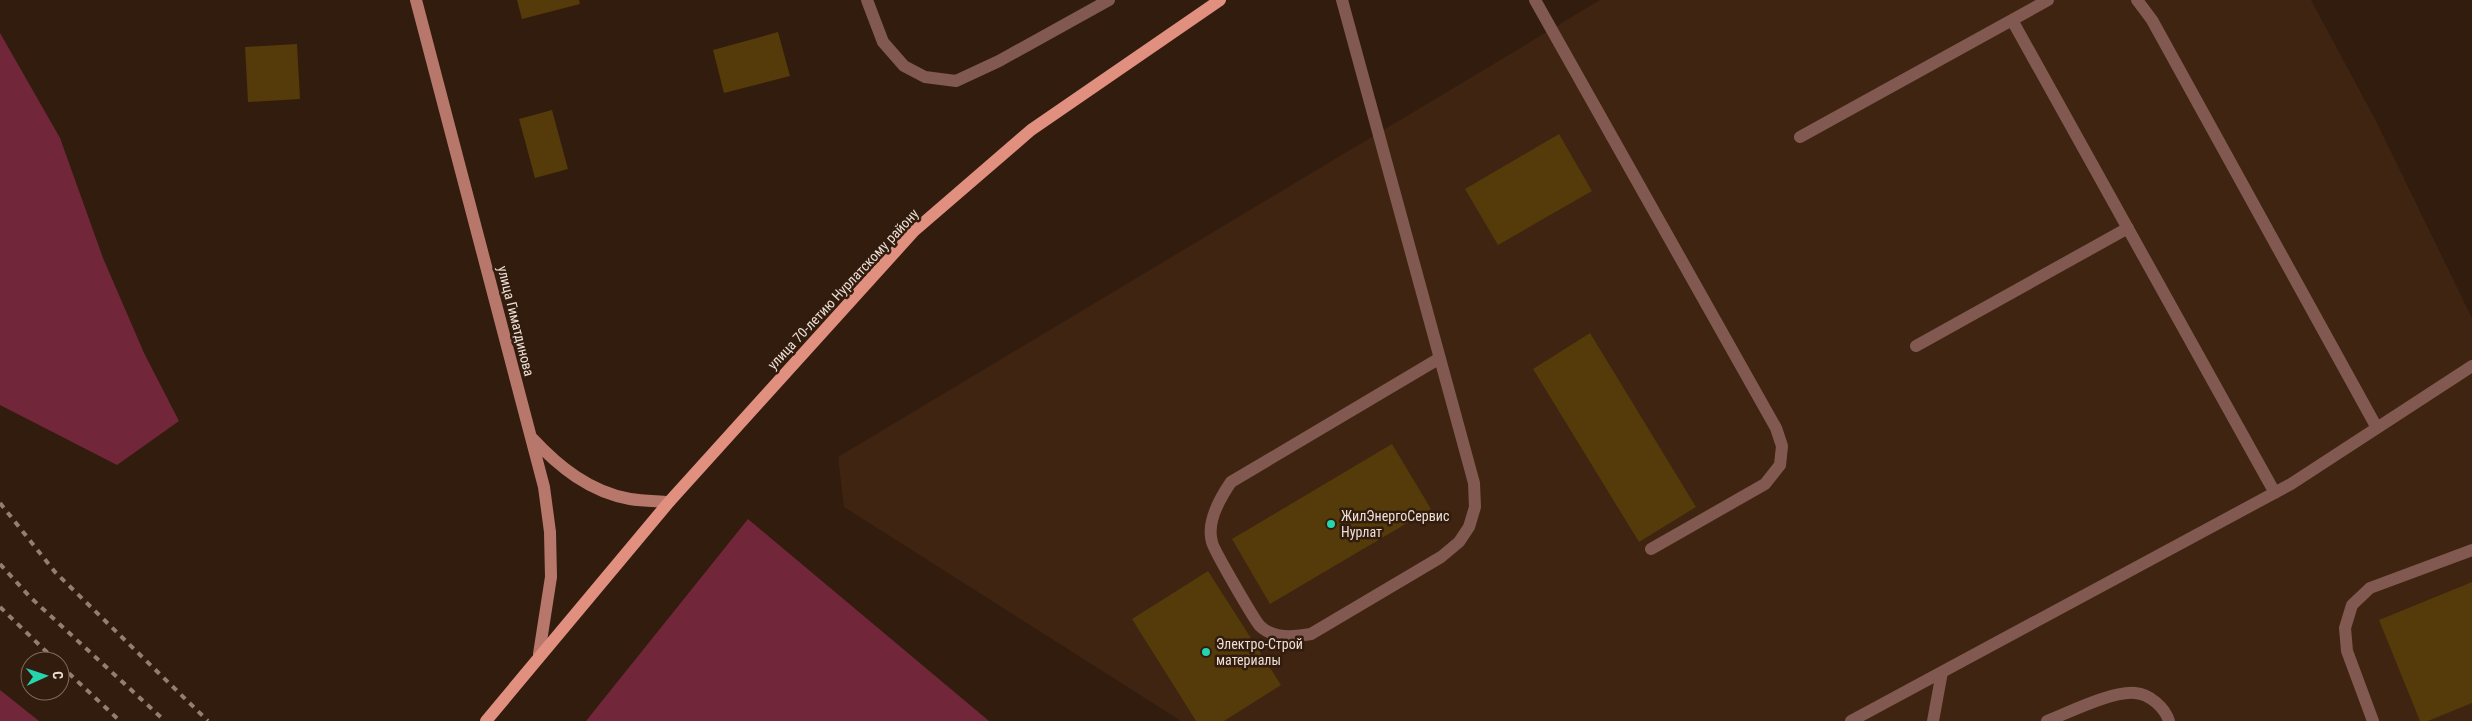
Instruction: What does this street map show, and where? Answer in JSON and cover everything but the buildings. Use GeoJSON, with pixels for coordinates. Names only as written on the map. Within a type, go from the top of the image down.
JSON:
{"type":"FeatureCollection","features":[{"type":"Feature","properties":{"kind":"main road","name":"улица Гиматдинова"},"geometry":{"type":"LineString","coordinates":[[416,0],[544,487],[550,532],[551,577],[539,654]]}},
{"type":"Feature","properties":{"kind":"main road","name":"улица 70-летию Нурлатскому району"},"geometry":{"type":"LineString","coordinates":[[486,721],[539,654],[670,502],[914,230],[1031,130],[1220,0]]}},
{"type":"Feature","properties":{"kind":"main road"},"geometry":{"type":"LineString","coordinates":[[530,436],[558,465],[592,487],[629,499],[670,502]]}},
{"type":"Feature","properties":{"kind":"street"},"geometry":{"type":"LineString","coordinates":[[867,0],[883,42],[904,66],[925,77],[956,81],[999,61],[1108,0]]}},
{"type":"Feature","properties":{"kind":"street"},"geometry":{"type":"LineString","coordinates":[[1342,0],[1440,358],[1474,483],[1475,507],[1468,527],[1459,542],[1441,557],[1311,634],[1294,637],[1276,634],[1260,626],[1211,542],[1212,518],[1220,498],[1231,482],[1440,358]]}},
{"type":"Feature","properties":{"kind":"street"},"geometry":{"type":"LineString","coordinates":[[1535,0],[1776,428],[1782,446],[1780,465],[1765,484],[1651,549]]}},
{"type":"Feature","properties":{"kind":"street"},"geometry":{"type":"LineString","coordinates":[[1800,138],[2048,0]]}},
{"type":"Feature","properties":{"kind":"street"},"geometry":{"type":"LineString","coordinates":[[2137,0],[2152,20],[2377,428]]}},
{"type":"Feature","properties":{"kind":"street"},"geometry":{"type":"LineString","coordinates":[[2012,20],[2274,493]]}},
{"type":"Feature","properties":{"kind":"street"},"geometry":{"type":"LineString","coordinates":[[1916,346],[2128,228]]}},
{"type":"Feature","properties":{"kind":"street"},"geometry":{"type":"LineString","coordinates":[[1851,721],[2274,493],[2472,366]]}},
{"type":"Feature","properties":{"kind":"street"},"geometry":{"type":"LineString","coordinates":[[2373,721],[2347,651],[2345,628],[2352,605],[2370,588],[2472,550]]}},
{"type":"Feature","properties":{"kind":"street"},"geometry":{"type":"LineString","coordinates":[[1933,721],[1942,672]]}},
{"type":"Feature","properties":{"kind":"street"},"geometry":{"type":"LineString","coordinates":[[2047,721],[2112,697],[2136,693],[2153,699],[2167,713],[2170,721]]}},
{"type":"Feature","properties":{"kind":"shaded area"},"geometry":{"type":"Polygon","coordinates":[[[1600,0],[2311,0],[2375,119],[2472,318],[2472,721],[1181,721],[844,507],[838,457],[1600,0]]]}},
{"type":"Feature","properties":{"kind":"shaded area"},"geometry":{"type":"Polygon","coordinates":[[[0,33],[60,138],[103,258],[144,353],[179,421],[117,465],[0,405],[0,33]]]}},
{"type":"Feature","properties":{"kind":"shaded area"},"geometry":{"type":"Polygon","coordinates":[[[748,519],[989,721],[586,721],[748,519]]]}},
{"type":"Feature","properties":{"kind":"shaded area"},"geometry":{"type":"Polygon","coordinates":[[[0,690],[39,721],[0,721],[0,690]]]}},
{"type":"Feature","properties":{"kind":"railway"},"geometry":{"type":"LineString","coordinates":[[0,503],[55,572],[208,721]]}},
{"type":"Feature","properties":{"kind":"railway"},"geometry":{"type":"LineString","coordinates":[[0,564],[30,597],[165,721]]}},
{"type":"Feature","properties":{"kind":"railway"},"geometry":{"type":"LineString","coordinates":[[0,607],[46,651]]}},
{"type":"Feature","properties":{"kind":"railway"},"geometry":{"type":"LineString","coordinates":[[70,674],[120,721]]}},
{"type":"Feature","properties":{"kind":"place","name":"ЖилЭнергоСервис Нурлат"},"geometry":{"type":"Point","coordinates":[1331,524]}},
{"type":"Feature","properties":{"kind":"place","name":"Электро-Строй материалы"},"geometry":{"type":"Point","coordinates":[1206,652]}}]}
